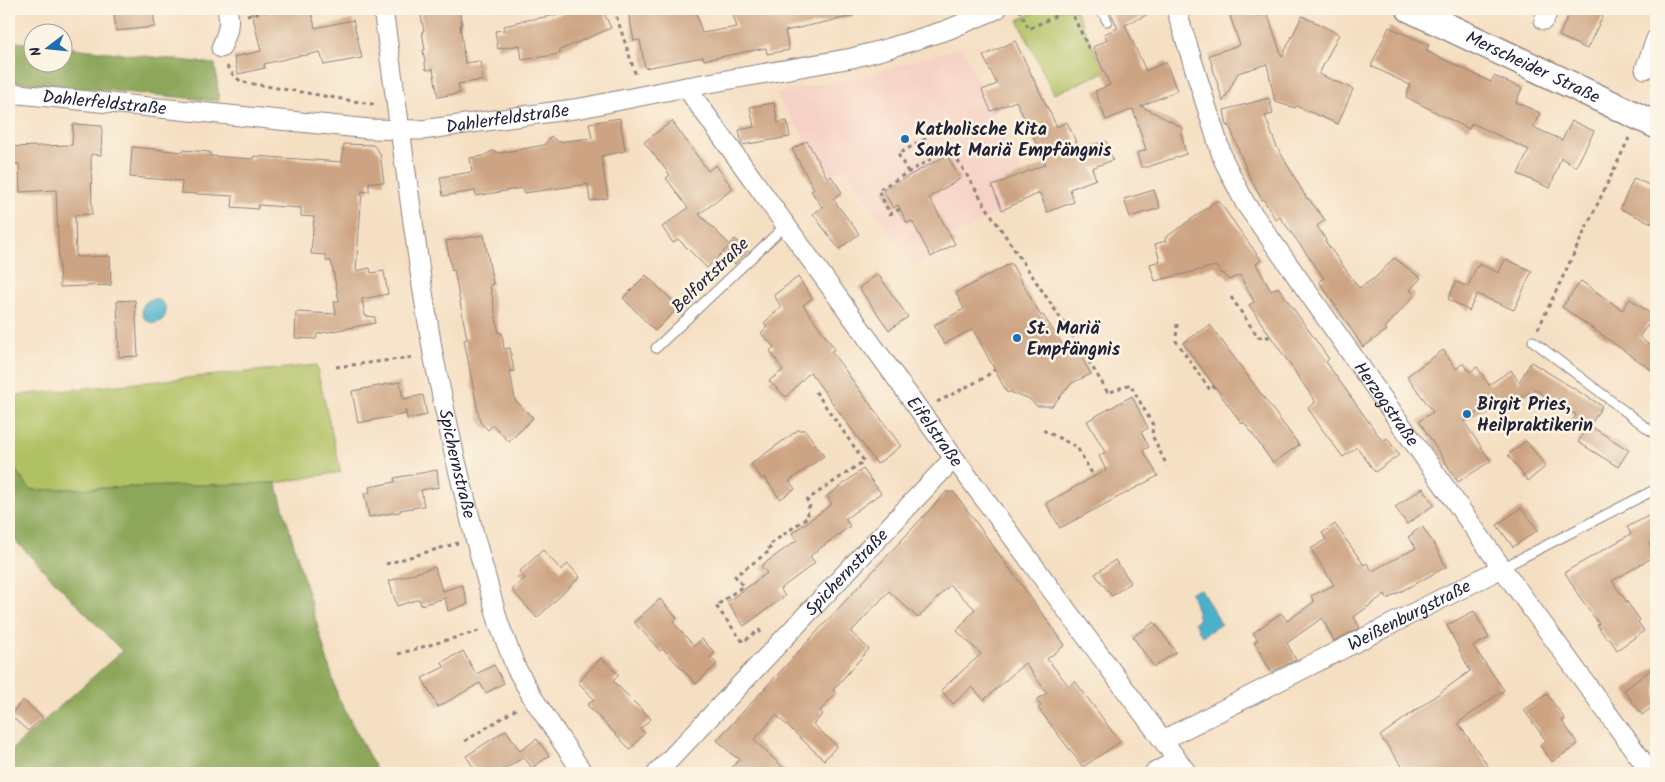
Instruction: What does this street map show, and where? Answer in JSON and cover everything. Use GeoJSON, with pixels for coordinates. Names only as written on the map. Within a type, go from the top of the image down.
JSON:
{"type":"FeatureCollection","features":[{"type":"Feature","properties":{"kind":"main road","name":"Merscheider Straße"},"geometry":{"type":"LineString","coordinates":[[1410,9],[1656,125]]}},
{"type":"Feature","properties":{"kind":"street","name":"Spichernstraße"},"geometry":{"type":"LineString","coordinates":[[383,9],[433,354],[454,453],[475,538],[499,624],[516,668],[533,698],[583,773]]}},
{"type":"Feature","properties":{"kind":"street","name":"Dahlerfeldstraße"},"geometry":{"type":"LineString","coordinates":[[9,93],[370,129],[422,130],[581,108],[686,87],[852,58],[947,30],[997,9]]}},
{"type":"Feature","properties":{"kind":"street","name":"Herzogstraße"},"geometry":{"type":"LineString","coordinates":[[1176,9],[1223,159],[1245,204],[1502,568],[1651,773]]}},
{"type":"Feature","properties":{"kind":"street"},"geometry":{"type":"LineString","coordinates":[[221,48],[227,35],[228,14]]}},
{"type":"Feature","properties":{"kind":"street"},"geometry":{"type":"LineString","coordinates":[[1646,70],[1656,39]]}},
{"type":"Feature","properties":{"kind":"street","name":"Eifelstraße"},"geometry":{"type":"LineString","coordinates":[[686,87],[954,458],[1182,767]]}},
{"type":"Feature","properties":{"kind":"street","name":"Spichernstraße"},"geometry":{"type":"LineString","coordinates":[[657,773],[954,458]]}},
{"type":"Feature","properties":{"kind":"street","name":"Weißenburgstraße"},"geometry":{"type":"LineString","coordinates":[[1163,740],[1329,654],[1502,568]]}},
{"type":"Feature","properties":{"kind":"street"},"geometry":{"type":"LineString","coordinates":[[1154,773],[1182,767]]}},
{"type":"Feature","properties":{"kind":"lane"},"geometry":{"type":"LineString","coordinates":[[1101,9],[1108,22]]}},
{"type":"Feature","properties":{"kind":"lane","name":"Belfortstraße"},"geometry":{"type":"LineString","coordinates":[[656,348],[786,224]]}},
{"type":"Feature","properties":{"kind":"lane"},"geometry":{"type":"LineString","coordinates":[[1533,341],[1656,435]]}},
{"type":"Feature","properties":{"kind":"lane","name":"Weißenburgstraße"},"geometry":{"type":"LineString","coordinates":[[1502,568],[1656,489]]}},
{"type":"Feature","properties":{"kind":"path"},"geometry":{"type":"LineString","coordinates":[[228,14],[277,9]]}},
{"type":"Feature","properties":{"kind":"path"},"geometry":{"type":"LineString","coordinates":[[614,9],[634,67],[640,97]]}},
{"type":"Feature","properties":{"kind":"path"},"geometry":{"type":"LineString","coordinates":[[1019,9],[1029,29],[1069,9],[1089,50]]}},
{"type":"Feature","properties":{"kind":"path"},"geometry":{"type":"LineString","coordinates":[[221,48],[230,70],[242,82],[397,108]]}},
{"type":"Feature","properties":{"kind":"path"},"geometry":{"type":"LineString","coordinates":[[1533,341],[1630,136]]}},
{"type":"Feature","properties":{"kind":"path"},"geometry":{"type":"LineString","coordinates":[[908,172],[898,154],[925,139],[934,156]]}},
{"type":"Feature","properties":{"kind":"path"},"geometry":{"type":"LineString","coordinates":[[900,209],[890,214],[878,190],[950,148],[992,216],[1084,353],[1108,394],[1130,384],[1152,425],[1152,435],[1167,466]]}},
{"type":"Feature","properties":{"kind":"path"},"geometry":{"type":"LineString","coordinates":[[1231,297],[1258,337],[1271,337]]}},
{"type":"Feature","properties":{"kind":"path"},"geometry":{"type":"LineString","coordinates":[[1177,324],[1176,341],[1210,390],[1214,386]]}},
{"type":"Feature","properties":{"kind":"path"},"geometry":{"type":"LineString","coordinates":[[336,367],[433,354]]}},
{"type":"Feature","properties":{"kind":"path"},"geometry":{"type":"LineString","coordinates":[[921,411],[984,378],[994,370]]}},
{"type":"Feature","properties":{"kind":"path"},"geometry":{"type":"LineString","coordinates":[[774,649],[759,630],[743,642],[716,606],[743,586],[735,576],[771,550],[768,546],[809,516],[806,510],[810,506],[807,500],[864,461],[815,391]]}},
{"type":"Feature","properties":{"kind":"path"},"geometry":{"type":"LineString","coordinates":[[1043,430],[1077,448],[1094,477]]}},
{"type":"Feature","properties":{"kind":"path"},"geometry":{"type":"LineString","coordinates":[[386,564],[475,538]]}},
{"type":"Feature","properties":{"kind":"path"},"geometry":{"type":"LineString","coordinates":[[398,654],[499,624]]}},
{"type":"Feature","properties":{"kind":"path"},"geometry":{"type":"LineString","coordinates":[[465,740],[533,698]]}},
{"type":"Feature","properties":{"kind":"shaded area","name":"Katholische Kita Sankt Mariä Empfängnis"},"geometry":{"type":"Polygon","coordinates":[[[962,47],[1021,174],[992,186],[1002,210],[951,237],[955,244],[913,267],[845,167],[831,176],[774,92],[855,78],[962,47]]]}},
{"type":"Feature","properties":{"kind":"green space"},"geometry":{"type":"Polygon","coordinates":[[[1041,9],[1075,9],[1105,72],[1054,94],[1018,20],[1041,9]]]}},
{"type":"Feature","properties":{"kind":"green space"},"geometry":{"type":"Polygon","coordinates":[[[9,41],[22,43],[22,72],[72,72],[72,48],[215,64],[219,101],[9,81],[9,41]]]}},
{"type":"Feature","properties":{"kind":"green space"},"geometry":{"type":"Polygon","coordinates":[[[316,365],[341,472],[276,483],[31,490],[9,462],[9,396],[316,365]]]}},
{"type":"Feature","properties":{"kind":"green space"},"geometry":{"type":"Polygon","coordinates":[[[9,462],[31,490],[276,483],[338,697],[378,773],[9,773],[9,752],[122,651],[9,534],[9,462]]]}},
{"type":"Feature","properties":{"kind":"water"},"geometry":{"type":"Polygon","coordinates":[[[154,299],[159,300],[165,306],[165,316],[159,322],[154,323],[149,322],[143,316],[142,311],[143,306],[149,300],[154,299]]]}},
{"type":"Feature","properties":{"kind":"water"},"geometry":{"type":"Polygon","coordinates":[[[1201,589],[1221,624],[1202,636],[1194,622],[1199,619],[1191,592],[1201,589]]]}},
{"type":"Feature","properties":{"kind":"building"},"geometry":{"type":"Polygon","coordinates":[[[251,9],[311,9],[315,28],[353,20],[362,58],[324,65],[320,52],[264,64],[265,68],[238,74],[234,57],[261,51],[251,9]]]}},
{"type":"Feature","properties":{"kind":"building"},"geometry":{"type":"Polygon","coordinates":[[[439,9],[459,9],[465,63],[480,61],[483,80],[458,84],[460,93],[438,97],[433,69],[426,70],[422,31],[424,31],[420,12],[439,9]]]}},
{"type":"Feature","properties":{"kind":"building"},"geometry":{"type":"Polygon","coordinates":[[[560,9],[602,9],[611,28],[560,50],[560,54],[522,60],[520,45],[498,49],[495,31],[504,30],[504,26],[516,22],[563,14],[560,9]]]}},
{"type":"Feature","properties":{"kind":"building"},"geometry":{"type":"Polygon","coordinates":[[[664,9],[679,9],[680,13],[695,9],[702,33],[737,27],[731,9],[853,9],[853,16],[785,31],[789,50],[767,54],[766,48],[704,60],[703,57],[645,68],[640,40],[634,41],[629,15],[664,9]]]}},
{"type":"Feature","properties":{"kind":"building"},"geometry":{"type":"Polygon","coordinates":[[[1109,9],[1159,9],[1125,25],[1146,71],[1166,62],[1177,91],[1141,106],[1183,128],[1181,133],[1186,154],[1148,167],[1141,167],[1137,153],[1146,150],[1133,109],[1106,120],[1095,91],[1110,85],[1093,47],[1107,40],[1104,34],[1118,28],[1109,9]]]}},
{"type":"Feature","properties":{"kind":"building"},"geometry":{"type":"Polygon","coordinates":[[[1245,9],[1255,9],[1257,16],[1267,12],[1282,57],[1302,16],[1339,34],[1319,74],[1353,89],[1338,124],[1296,106],[1295,108],[1275,102],[1267,64],[1238,73],[1223,102],[1209,55],[1240,45],[1229,13],[1245,9]]]}},
{"type":"Feature","properties":{"kind":"building"},"geometry":{"type":"Polygon","coordinates":[[[1571,9],[1606,9],[1587,49],[1559,36],[1571,9]]]}},
{"type":"Feature","properties":{"kind":"building"},"geometry":{"type":"Polygon","coordinates":[[[153,10],[155,27],[116,31],[114,14],[153,10]]]}},
{"type":"Feature","properties":{"kind":"building"},"geometry":{"type":"Polygon","coordinates":[[[1389,27],[1429,45],[1426,51],[1491,82],[1494,76],[1522,88],[1516,102],[1540,113],[1533,127],[1562,140],[1572,121],[1594,131],[1576,167],[1561,158],[1550,188],[1518,174],[1529,150],[1472,123],[1469,129],[1406,97],[1410,85],[1371,66],[1389,27]]]}},
{"type":"Feature","properties":{"kind":"building"},"geometry":{"type":"Polygon","coordinates":[[[1015,41],[1057,127],[1067,122],[1080,151],[1106,141],[1113,160],[1092,168],[1096,179],[1070,189],[1074,202],[1047,212],[1040,193],[1002,210],[992,186],[1046,164],[1016,101],[991,111],[982,90],[997,84],[983,56],[1015,41]]]}},
{"type":"Feature","properties":{"kind":"building"},"geometry":{"type":"Polygon","coordinates":[[[1269,98],[1273,114],[1265,116],[1276,145],[1307,199],[1325,220],[1317,226],[1325,241],[1359,288],[1375,278],[1394,258],[1421,278],[1410,290],[1415,295],[1385,328],[1387,330],[1363,347],[1319,281],[1324,278],[1280,217],[1276,220],[1262,200],[1249,176],[1229,125],[1227,126],[1224,110],[1269,98]]]}},
{"type":"Feature","properties":{"kind":"building"},"geometry":{"type":"Polygon","coordinates":[[[774,103],[778,123],[787,121],[790,137],[742,145],[739,130],[754,127],[750,107],[774,103]]]}},
{"type":"Feature","properties":{"kind":"building"},"geometry":{"type":"Polygon","coordinates":[[[620,118],[625,151],[601,156],[608,198],[590,201],[588,184],[524,193],[523,188],[476,196],[475,191],[443,196],[440,177],[472,172],[470,158],[483,156],[492,151],[500,153],[544,145],[551,136],[558,142],[592,138],[589,123],[620,118]]]}},
{"type":"Feature","properties":{"kind":"building"},"geometry":{"type":"Polygon","coordinates":[[[672,121],[708,171],[716,165],[733,189],[699,214],[730,245],[735,239],[748,251],[735,264],[723,252],[707,268],[678,239],[673,243],[662,227],[688,208],[666,178],[670,175],[644,142],[672,121]]]}},
{"type":"Feature","properties":{"kind":"building"},"geometry":{"type":"Polygon","coordinates":[[[73,124],[102,126],[101,155],[91,154],[92,214],[75,215],[76,257],[110,256],[111,285],[60,287],[56,190],[20,192],[19,164],[9,165],[9,147],[72,145],[73,124]]]}},
{"type":"Feature","properties":{"kind":"building"},"geometry":{"type":"Polygon","coordinates":[[[807,141],[828,179],[831,176],[842,192],[833,199],[859,234],[839,249],[813,214],[824,206],[822,207],[811,191],[814,189],[792,149],[807,141]]]}},
{"type":"Feature","properties":{"kind":"building"},"geometry":{"type":"Polygon","coordinates":[[[344,144],[373,145],[380,153],[384,183],[369,182],[369,192],[362,191],[356,271],[370,268],[371,273],[384,271],[388,294],[362,299],[365,316],[375,317],[375,323],[317,334],[316,339],[295,338],[296,312],[336,314],[334,302],[339,301],[331,261],[326,261],[326,255],[311,254],[314,217],[301,216],[301,208],[258,205],[258,209],[232,207],[233,196],[181,193],[182,181],[130,177],[132,147],[183,152],[183,150],[210,152],[210,156],[253,159],[254,156],[342,162],[344,144]]]}},
{"type":"Feature","properties":{"kind":"building"},"geometry":{"type":"Polygon","coordinates":[[[947,155],[960,179],[929,197],[955,244],[931,257],[912,221],[907,223],[898,205],[893,208],[883,190],[947,155]]]}},
{"type":"Feature","properties":{"kind":"building"},"geometry":{"type":"Polygon","coordinates":[[[1634,178],[1656,188],[1656,225],[1620,209],[1634,178]]]}},
{"type":"Feature","properties":{"kind":"building"},"geometry":{"type":"Polygon","coordinates":[[[1154,190],[1160,208],[1130,217],[1124,199],[1154,190]]]}},
{"type":"Feature","properties":{"kind":"building"},"geometry":{"type":"Polygon","coordinates":[[[1218,200],[1261,260],[1256,264],[1271,291],[1278,287],[1329,359],[1326,362],[1383,442],[1387,438],[1399,455],[1375,472],[1357,447],[1343,457],[1322,429],[1308,408],[1315,401],[1249,305],[1254,302],[1240,275],[1229,280],[1224,273],[1221,274],[1216,266],[1155,281],[1150,264],[1160,261],[1155,244],[1166,241],[1165,238],[1218,200]]]}},
{"type":"Feature","properties":{"kind":"building"},"geometry":{"type":"Polygon","coordinates":[[[484,235],[493,284],[490,285],[499,333],[502,333],[504,349],[510,348],[514,371],[510,371],[515,400],[533,418],[509,442],[493,425],[488,430],[480,422],[464,340],[467,339],[454,270],[452,271],[446,241],[484,235]]]}},
{"type":"Feature","properties":{"kind":"building"},"geometry":{"type":"Polygon","coordinates":[[[1505,259],[1532,271],[1514,310],[1477,294],[1469,311],[1448,299],[1456,282],[1468,287],[1479,264],[1499,273],[1505,259]]]}},
{"type":"Feature","properties":{"kind":"building","name":"St. Mariä Empfängnis"},"geometry":{"type":"Polygon","coordinates":[[[1011,263],[1041,316],[1043,315],[1065,348],[1079,353],[1091,374],[1072,383],[1052,406],[1037,406],[1028,398],[1011,391],[1007,393],[973,329],[944,344],[934,325],[964,309],[956,293],[1011,263]]]}},
{"type":"Feature","properties":{"kind":"building"},"geometry":{"type":"Polygon","coordinates":[[[878,274],[908,317],[889,330],[859,288],[878,274]]]}},
{"type":"Feature","properties":{"kind":"building"},"geometry":{"type":"Polygon","coordinates":[[[646,275],[679,307],[655,331],[623,298],[646,275]]]}},
{"type":"Feature","properties":{"kind":"building"},"geometry":{"type":"Polygon","coordinates":[[[798,277],[812,298],[803,305],[835,349],[831,351],[901,446],[877,464],[810,372],[786,397],[769,381],[783,370],[770,351],[774,347],[761,333],[767,327],[764,323],[781,307],[774,295],[798,277]]]}},
{"type":"Feature","properties":{"kind":"building"},"geometry":{"type":"Polygon","coordinates":[[[1581,281],[1622,310],[1630,299],[1654,316],[1639,337],[1656,350],[1656,373],[1562,307],[1581,281]]]}},
{"type":"Feature","properties":{"kind":"building"},"geometry":{"type":"Polygon","coordinates":[[[135,300],[138,356],[119,357],[117,301],[135,300]]]}},
{"type":"Feature","properties":{"kind":"building"},"geometry":{"type":"Polygon","coordinates":[[[1210,325],[1299,445],[1273,463],[1183,343],[1210,325]]]}},
{"type":"Feature","properties":{"kind":"building"},"geometry":{"type":"Polygon","coordinates":[[[1443,350],[1456,369],[1463,363],[1470,372],[1477,367],[1489,385],[1511,370],[1519,382],[1531,362],[1602,406],[1590,426],[1629,450],[1618,467],[1578,442],[1584,432],[1570,424],[1576,415],[1534,389],[1500,414],[1506,402],[1500,407],[1492,403],[1464,422],[1491,461],[1458,482],[1419,421],[1433,412],[1407,376],[1443,350]]]}},
{"type":"Feature","properties":{"kind":"building"},"geometry":{"type":"Polygon","coordinates":[[[400,382],[403,399],[423,395],[427,415],[407,419],[406,414],[358,423],[352,391],[400,382]]]}},
{"type":"Feature","properties":{"kind":"building"},"geometry":{"type":"Polygon","coordinates":[[[1132,396],[1148,428],[1141,432],[1149,447],[1143,450],[1158,476],[1060,528],[1046,503],[1106,470],[1099,456],[1105,452],[1087,421],[1132,396]]]}},
{"type":"Feature","properties":{"kind":"building"},"geometry":{"type":"Polygon","coordinates":[[[798,430],[805,430],[824,456],[789,481],[795,489],[780,499],[764,477],[762,479],[751,464],[798,430]]]}},
{"type":"Feature","properties":{"kind":"building"},"geometry":{"type":"Polygon","coordinates":[[[1526,441],[1546,466],[1528,481],[1508,455],[1526,441]]]}},
{"type":"Feature","properties":{"kind":"building"},"geometry":{"type":"Polygon","coordinates":[[[863,469],[881,493],[845,519],[850,526],[810,556],[815,563],[780,589],[785,596],[744,626],[727,602],[767,573],[761,566],[797,540],[792,533],[832,504],[827,496],[863,469]]]}},
{"type":"Feature","properties":{"kind":"building"},"geometry":{"type":"Polygon","coordinates":[[[437,470],[439,487],[421,490],[424,506],[369,517],[364,493],[370,492],[369,487],[395,482],[394,478],[437,470]]]}},
{"type":"Feature","properties":{"kind":"building"},"geometry":{"type":"Polygon","coordinates":[[[1423,488],[1434,505],[1407,524],[1395,507],[1423,488]]]}},
{"type":"Feature","properties":{"kind":"building"},"geometry":{"type":"Polygon","coordinates":[[[946,492],[954,492],[1065,645],[1047,659],[1069,686],[1075,681],[1120,742],[1083,767],[1038,708],[1041,706],[1036,700],[1047,693],[1025,663],[984,700],[972,687],[953,704],[941,690],[981,654],[957,631],[975,609],[950,585],[918,618],[889,591],[851,632],[869,649],[833,690],[836,693],[820,711],[823,714],[813,724],[837,746],[824,760],[776,715],[754,740],[789,773],[727,773],[740,759],[734,756],[717,740],[946,492]]]}},
{"type":"Feature","properties":{"kind":"building"},"geometry":{"type":"Polygon","coordinates":[[[1521,508],[1538,530],[1513,547],[1497,525],[1521,508]]]}},
{"type":"Feature","properties":{"kind":"building"},"geometry":{"type":"Polygon","coordinates":[[[1656,512],[1656,540],[1649,544],[1655,556],[1612,581],[1640,620],[1638,622],[1644,631],[1617,650],[1597,625],[1599,624],[1565,572],[1631,534],[1627,527],[1656,512]]]}},
{"type":"Feature","properties":{"kind":"building"},"geometry":{"type":"Polygon","coordinates":[[[1335,524],[1364,565],[1367,563],[1372,571],[1416,548],[1408,537],[1422,526],[1446,567],[1387,599],[1385,594],[1354,617],[1360,628],[1334,641],[1322,618],[1287,643],[1296,660],[1271,672],[1254,642],[1258,640],[1253,633],[1281,613],[1287,621],[1314,602],[1311,596],[1334,585],[1311,549],[1326,539],[1322,533],[1335,524]]]}},
{"type":"Feature","properties":{"kind":"building"},"geometry":{"type":"Polygon","coordinates":[[[543,550],[561,570],[568,564],[580,577],[537,618],[512,590],[525,578],[519,572],[543,550]]]}},
{"type":"Feature","properties":{"kind":"building"},"geometry":{"type":"Polygon","coordinates":[[[1115,560],[1131,582],[1112,596],[1095,574],[1115,560]]]}},
{"type":"Feature","properties":{"kind":"building"},"geometry":{"type":"Polygon","coordinates":[[[435,567],[442,591],[462,585],[468,604],[448,611],[445,598],[421,605],[419,599],[397,606],[389,581],[435,567]]]}},
{"type":"Feature","properties":{"kind":"building"},"geometry":{"type":"Polygon","coordinates":[[[660,599],[677,618],[673,622],[694,646],[702,639],[715,653],[710,657],[717,664],[696,684],[663,649],[660,651],[634,622],[660,599]]]}},
{"type":"Feature","properties":{"kind":"building"},"geometry":{"type":"Polygon","coordinates":[[[1474,611],[1489,638],[1473,646],[1504,690],[1458,723],[1493,773],[1407,773],[1380,736],[1470,671],[1447,625],[1474,611]]]}},
{"type":"Feature","properties":{"kind":"building"},"geometry":{"type":"Polygon","coordinates":[[[1154,622],[1176,652],[1154,667],[1133,637],[1154,622]]]}},
{"type":"Feature","properties":{"kind":"building"},"geometry":{"type":"Polygon","coordinates":[[[463,651],[476,674],[494,665],[504,683],[486,693],[480,683],[438,707],[422,678],[444,667],[442,662],[463,651]]]}},
{"type":"Feature","properties":{"kind":"building"},"geometry":{"type":"Polygon","coordinates":[[[601,658],[619,675],[613,681],[651,719],[640,729],[645,733],[630,749],[587,705],[594,699],[578,682],[601,658]]]}},
{"type":"Feature","properties":{"kind":"building"},"geometry":{"type":"Polygon","coordinates":[[[1656,666],[1656,704],[1642,715],[1624,690],[1656,666]]]}},
{"type":"Feature","properties":{"kind":"building"},"geometry":{"type":"Polygon","coordinates":[[[1547,694],[1565,719],[1562,721],[1578,744],[1552,762],[1540,745],[1546,741],[1524,710],[1547,694]]]}},
{"type":"Feature","properties":{"kind":"building"},"geometry":{"type":"Polygon","coordinates":[[[23,700],[43,718],[28,731],[10,715],[23,700]]]}},
{"type":"Feature","properties":{"kind":"building"},"geometry":{"type":"Polygon","coordinates":[[[506,730],[520,751],[537,739],[549,756],[532,768],[524,757],[499,773],[477,773],[466,756],[506,730]]]}},
{"type":"Feature","properties":{"kind":"place","name":"Katholische Kita Sankt Mariä Empfängnis"},"geometry":{"type":"Point","coordinates":[905,139]}},
{"type":"Feature","properties":{"kind":"place","name":"St. Mariä Empfängnis"},"geometry":{"type":"Point","coordinates":[1017,338]}},
{"type":"Feature","properties":{"kind":"place","name":"Birgit Pries, Heilpraktikerin"},"geometry":{"type":"Point","coordinates":[1467,414]}}]}
